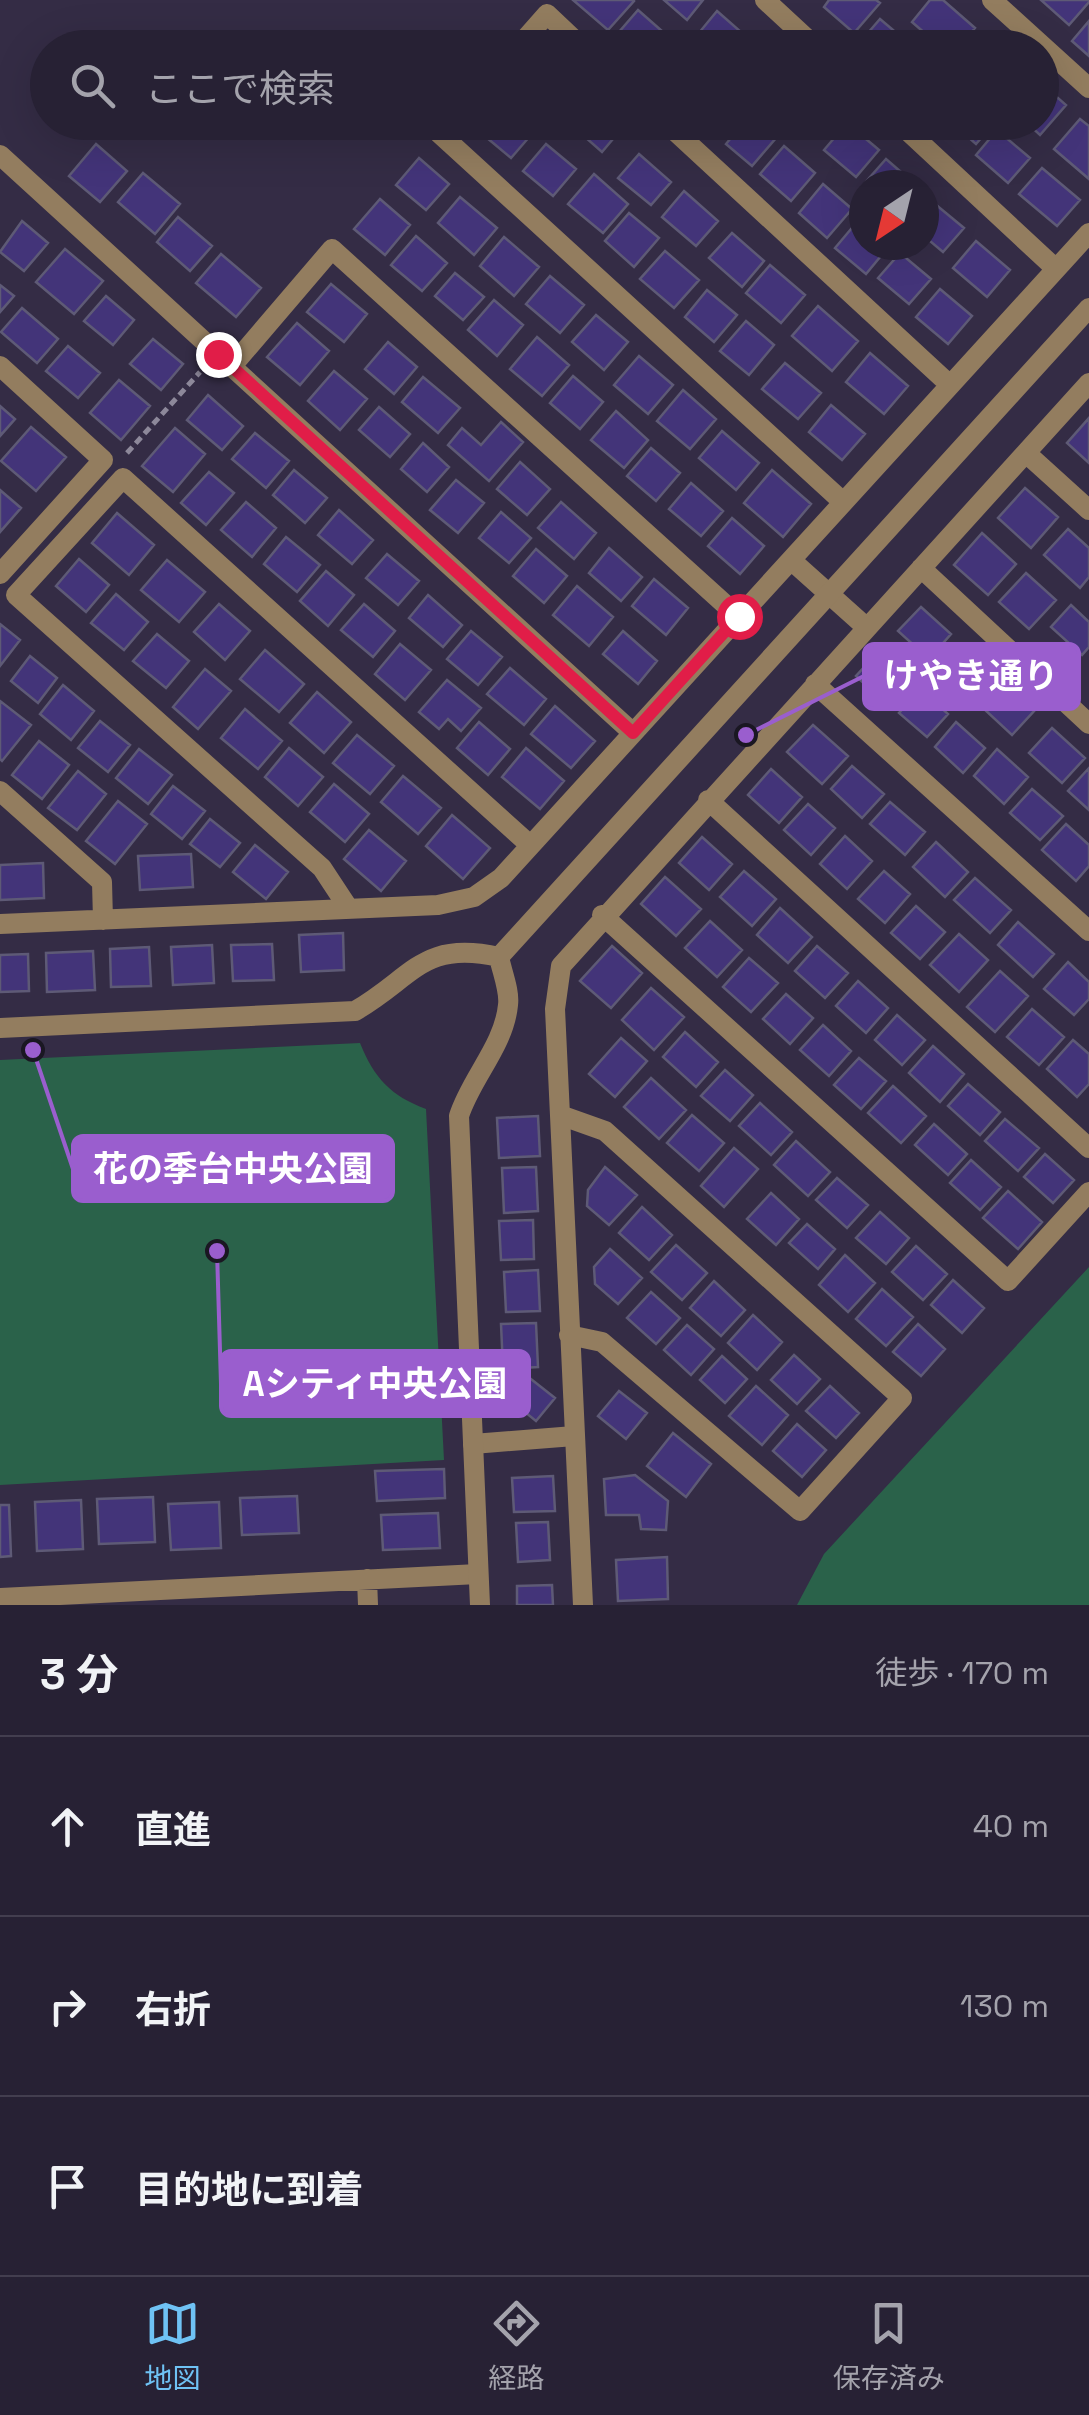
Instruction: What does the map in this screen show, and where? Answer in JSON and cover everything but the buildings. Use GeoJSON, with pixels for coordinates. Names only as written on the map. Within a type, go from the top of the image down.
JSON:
{"type":"FeatureCollection","features":[{"type":"Feature","properties":{"kind":"street"},"geometry":{"type":"LineString","coordinates":[[765,0],[797,30]]}},
{"type":"Feature","properties":{"kind":"street"},"geometry":{"type":"LineString","coordinates":[[992,0],[1025,30]]}},
{"type":"Feature","properties":{"kind":"street"},"geometry":{"type":"LineString","coordinates":[[533,30],[547,14],[564,30]]}},
{"type":"Feature","properties":{"kind":"street"},"geometry":{"type":"LineString","coordinates":[[1059,61],[1089,88]]}},
{"type":"Feature","properties":{"kind":"street"},"geometry":{"type":"LineString","coordinates":[[448,140],[843,502]]}},
{"type":"Feature","properties":{"kind":"street"},"geometry":{"type":"LineString","coordinates":[[684,140],[950,386]]}},
{"type":"Feature","properties":{"kind":"street"},"geometry":{"type":"LineString","coordinates":[[917,140],[1056,269]]}},
{"type":"Feature","properties":{"kind":"street"},"geometry":{"type":"LineString","coordinates":[[0,155],[633,733]]}},
{"type":"Feature","properties":{"kind":"street"},"geometry":{"type":"LineString","coordinates":[[0,924],[438,905],[474,897],[501,878],[1089,233]]}},
{"type":"Feature","properties":{"kind":"street"},"geometry":{"type":"LineString","coordinates":[[232,366],[332,250],[739,616]]}},
{"type":"Feature","properties":{"kind":"street"},"geometry":{"type":"LineString","coordinates":[[499,958],[1089,308]]}},
{"type":"Feature","properties":{"kind":"street"},"geometry":{"type":"LineString","coordinates":[[0,366],[103,460],[0,574]]}},
{"type":"Feature","properties":{"kind":"street"},"geometry":{"type":"LineString","coordinates":[[583,1605],[555,1009],[561,966],[602,916],[1089,382]]}},
{"type":"Feature","properties":{"kind":"street"},"geometry":{"type":"LineString","coordinates":[[1026,452],[1089,510]]}},
{"type":"Feature","properties":{"kind":"street"},"geometry":{"type":"LineString","coordinates":[[349,909],[322,868],[16,595],[123,478],[530,846]]}},
{"type":"Feature","properties":{"kind":"street"},"geometry":{"type":"LineString","coordinates":[[791,560],[867,628]]}},
{"type":"Feature","properties":{"kind":"street"},"geometry":{"type":"LineString","coordinates":[[921,568],[1089,724]]}},
{"type":"Feature","properties":{"kind":"street"},"geometry":{"type":"LineString","coordinates":[[815,684],[1089,931]]}},
{"type":"Feature","properties":{"kind":"street"},"geometry":{"type":"LineString","coordinates":[[0,791],[102,882],[103,920]]}},
{"type":"Feature","properties":{"kind":"street"},"geometry":{"type":"LineString","coordinates":[[708,800],[1089,1148]]}},
{"type":"Feature","properties":{"kind":"street"},"geometry":{"type":"LineString","coordinates":[[602,916],[1008,1281],[1089,1192]]}},
{"type":"Feature","properties":{"kind":"street"},"geometry":{"type":"LineString","coordinates":[[0,1028],[355,1011],[386,993],[423,958],[470,951],[499,958]]}},
{"type":"Feature","properties":{"kind":"street"},"geometry":{"type":"LineString","coordinates":[[480,1605],[459,1116],[467,1090],[487,1062],[503,1026],[509,1002],[499,958]]}},
{"type":"Feature","properties":{"kind":"street"},"geometry":{"type":"LineString","coordinates":[[560,1115],[605,1131],[902,1398],[800,1511],[602,1342],[569,1335]]}},
{"type":"Feature","properties":{"kind":"street"},"geometry":{"type":"LineString","coordinates":[[472,1444],[574,1436]]}},
{"type":"Feature","properties":{"kind":"street"},"geometry":{"type":"LineString","coordinates":[[0,1598],[478,1574]]}},
{"type":"Feature","properties":{"kind":"street"},"geometry":{"type":"LineString","coordinates":[[367,1579],[368,1605]]}},
{"type":"Feature","properties":{"kind":"green space"},"geometry":{"type":"Polygon","coordinates":[[[360,1043],[385,1084],[426,1109],[444,1460],[0,1485],[0,1060],[360,1043]]]}},
{"type":"Feature","properties":{"kind":"green space"},"geometry":{"type":"Polygon","coordinates":[[[1089,1267],[1089,1605],[797,1605],[824,1554],[1089,1267]]]}},
{"type":"Feature","properties":{"kind":"place","name":"けやき通り"},"geometry":{"type":"Point","coordinates":[746,735]}},
{"type":"Feature","properties":{"kind":"place","name":"花の季台中央公園"},"geometry":{"type":"Point","coordinates":[33,1050]}},
{"type":"Feature","properties":{"kind":"place","name":"Aシティ中央公園"},"geometry":{"type":"Point","coordinates":[217,1251]}},
{"type":"Feature","properties":{"kind":"route"},"geometry":{"type":"LineString","coordinates":[[218,354],[633,733],[739,616]]}}]}
